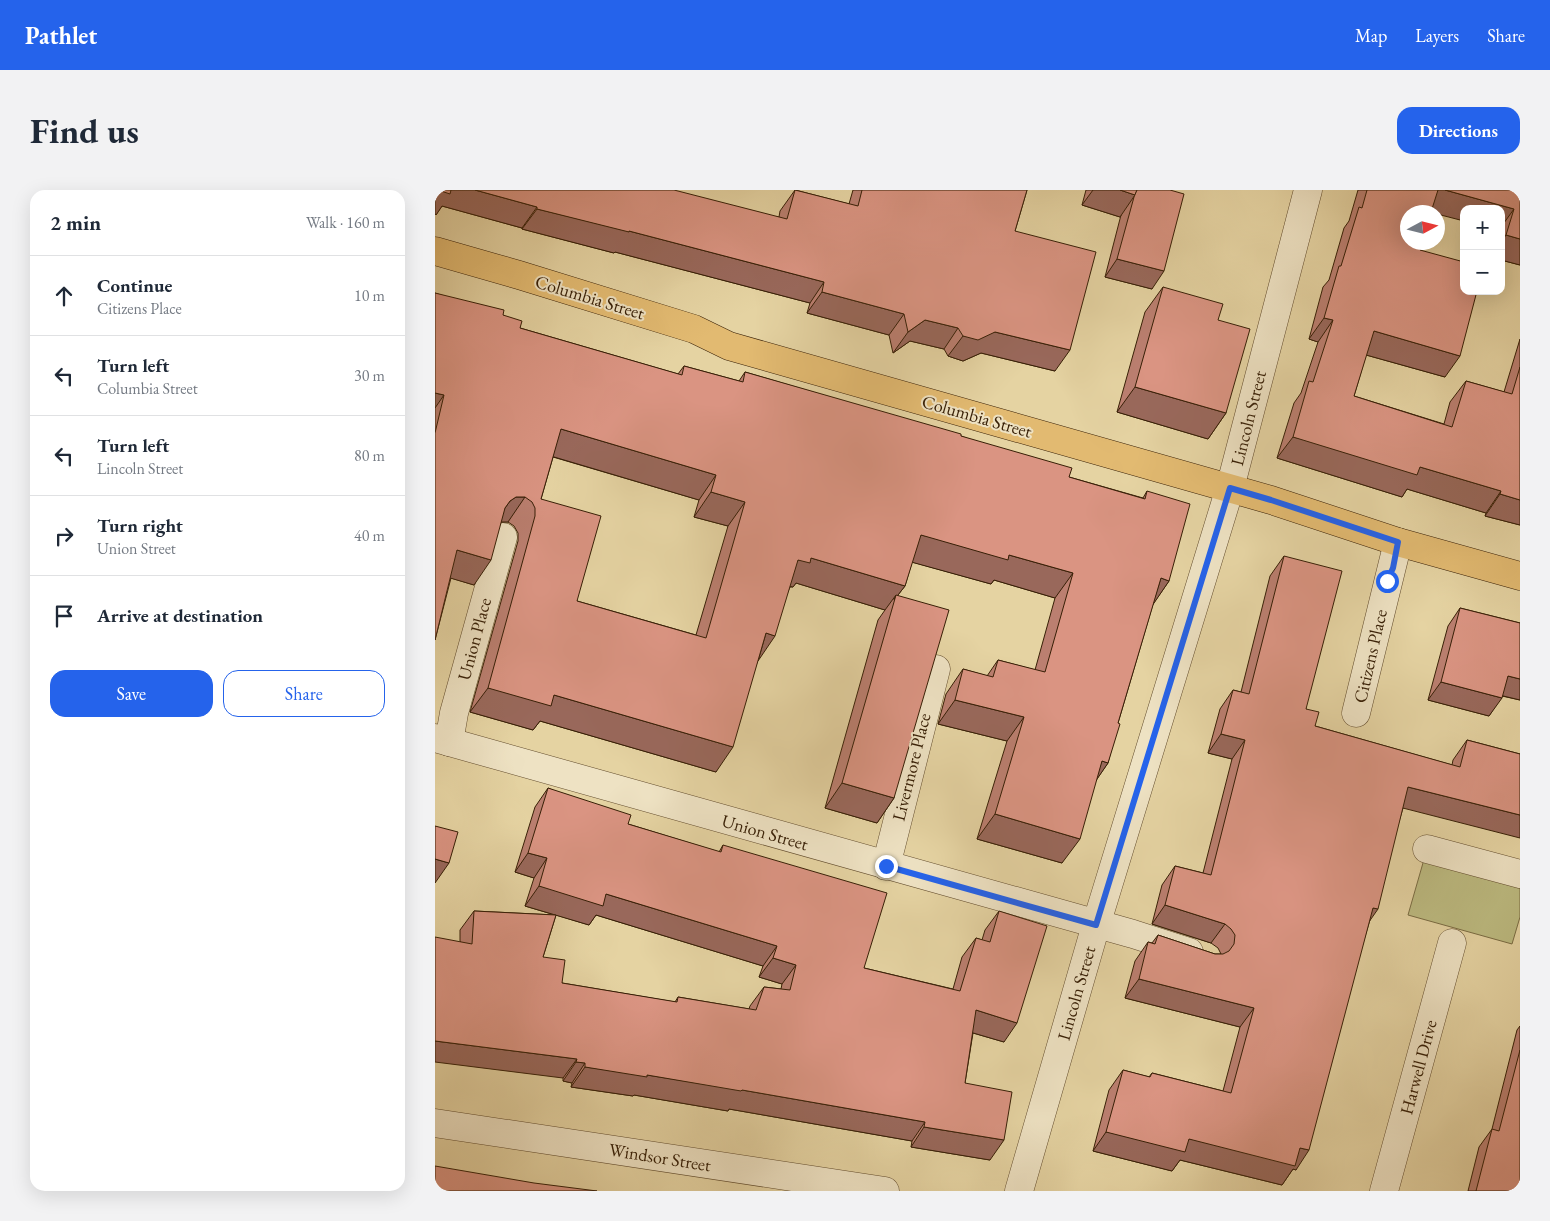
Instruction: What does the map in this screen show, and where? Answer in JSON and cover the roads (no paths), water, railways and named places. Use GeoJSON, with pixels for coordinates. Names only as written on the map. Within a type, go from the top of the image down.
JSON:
{"type":"FeatureCollection","features":[{"type":"Feature","properties":{"kind":"main road","name":"Columbia Street"},"geometry":{"type":"LineString","coordinates":[[435,252],[519,274],[694,329],[729,346],[1230,488],[1398,542],[1520,576]]}},
{"type":"Feature","properties":{"kind":"street","name":"Lincoln Street"},"geometry":{"type":"LineString","coordinates":[[1019,1191],[1096,925],[1230,488],[1308,190]]}},
{"type":"Feature","properties":{"kind":"street","name":"Union Place"},"geometry":{"type":"LineString","coordinates":[[442,740],[454,714],[503,537]]}},
{"type":"Feature","properties":{"kind":"street","name":"Citizens Place"},"geometry":{"type":"LineString","coordinates":[[1356,713],[1398,542]]}},
{"type":"Feature","properties":{"kind":"street","name":"Livermore Place"},"geometry":{"type":"LineString","coordinates":[[886,866],[936,669]]}},
{"type":"Feature","properties":{"kind":"street","name":"Union Street"},"geometry":{"type":"LineString","coordinates":[[442,740],[1133,934],[1206,958]]}},
{"type":"Feature","properties":{"kind":"street"},"geometry":{"type":"LineString","coordinates":[[1427,849],[1520,874]]}},
{"type":"Feature","properties":{"kind":"street","name":"Harwell Drive"},"geometry":{"type":"LineString","coordinates":[[1384,1191],[1452,944]]}},
{"type":"Feature","properties":{"kind":"street","name":"Windsor Street"},"geometry":{"type":"LineString","coordinates":[[435,1123],[885,1191]]}}]}
